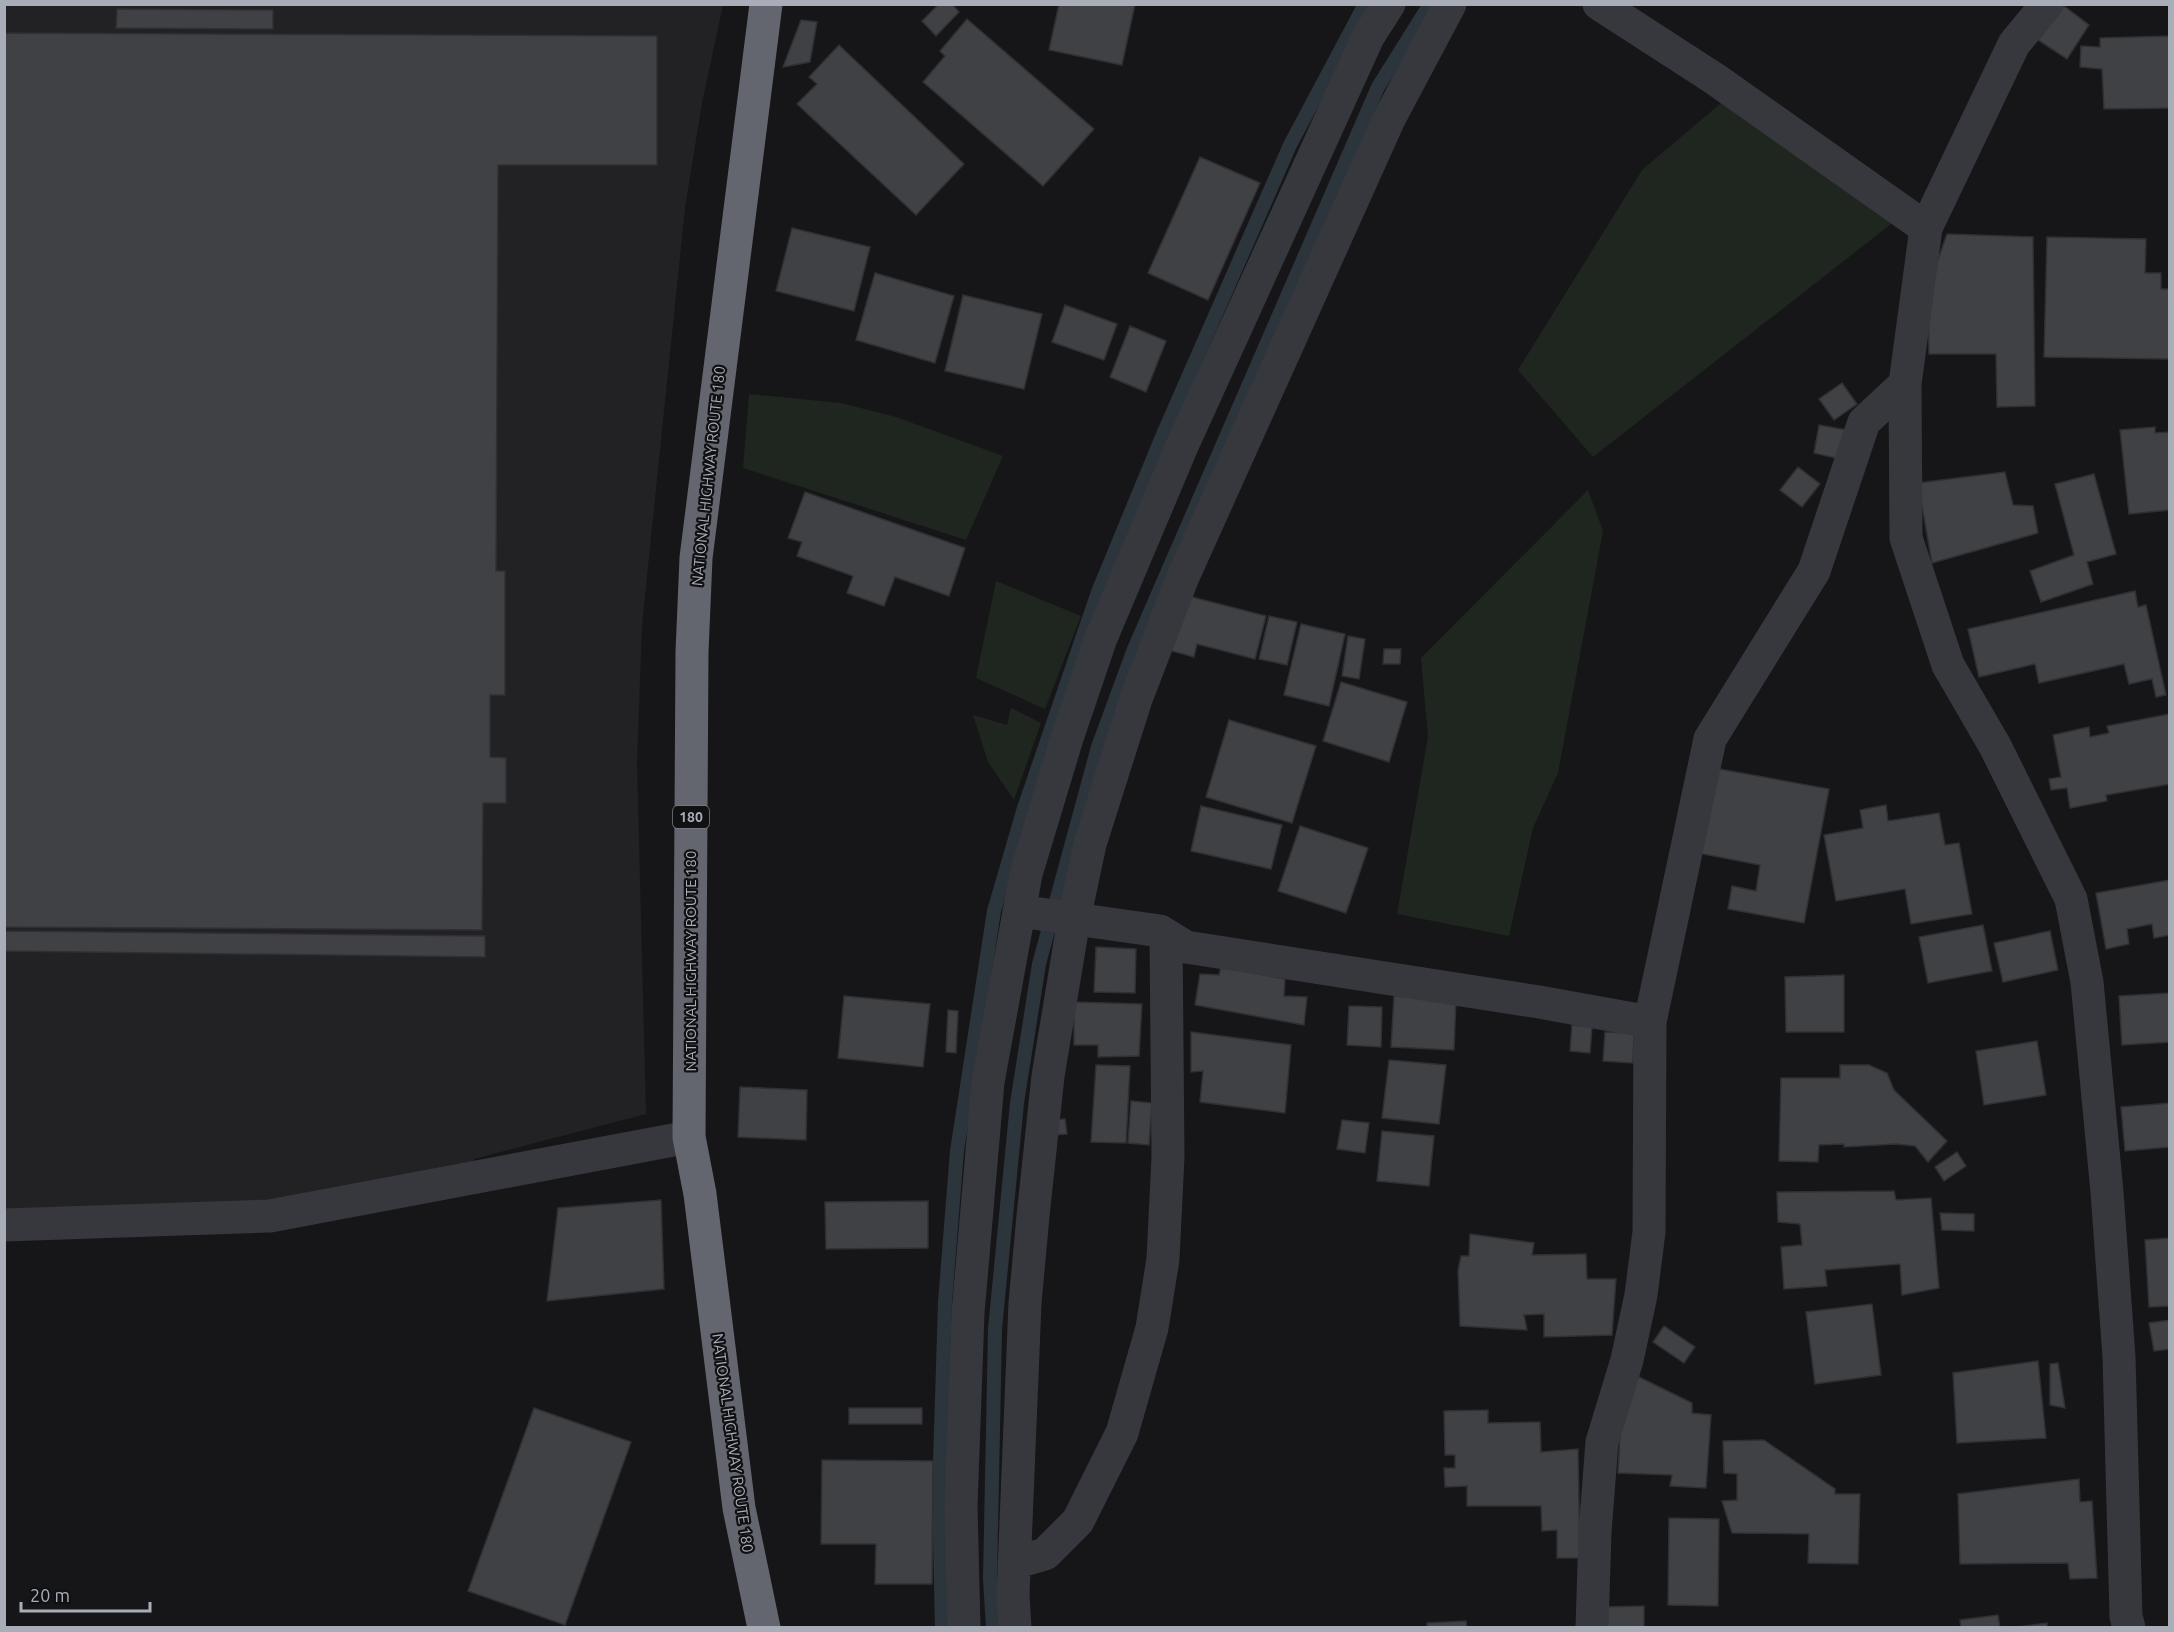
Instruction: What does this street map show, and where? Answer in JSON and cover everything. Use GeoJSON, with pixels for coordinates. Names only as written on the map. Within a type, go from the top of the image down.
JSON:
{"type":"FeatureCollection","features":[{"type":"Feature","properties":{"kind":"highway","name":"NATIONAL HIGHWAY ROUTE 180"},"geometry":{"type":"LineString","coordinates":[[764,1628],[740,1508],[700,1194],[689,1137],[692,651],[696,558],[766,4]]}},
{"type":"Feature","properties":{"kind":"street"},"geometry":{"type":"LineString","coordinates":[[1015,1628],[1013,1595],[1024,1303],[1048,1076],[1048,915],[1026,874],[1066,738],[1101,638],[1182,446],[1368,37],[1389,4]]}},
{"type":"Feature","properties":{"kind":"street"},"geometry":{"type":"LineString","coordinates":[[964,1628],[961,1506],[968,1313],[988,1082],[1048,915],[1090,844],[1136,699],[1182,579],[1389,119],[1450,4]]}},
{"type":"Feature","properties":{"kind":"street"},"geometry":{"type":"LineString","coordinates":[[1599,4],[1715,79],[1926,228]]}},
{"type":"Feature","properties":{"kind":"street"},"geometry":{"type":"LineString","coordinates":[[2047,4],[2014,44],[1926,228],[1905,384],[1906,538],[1948,665],[1995,746],[2071,898],[2087,982],[2107,1192],[2118,1346],[2125,1604],[2129,1628]]}},
{"type":"Feature","properties":{"kind":"street"},"geometry":{"type":"LineString","coordinates":[[1592,1628],[1595,1532],[1602,1442],[1627,1360],[1641,1295],[1649,1232],[1650,1022],[1710,739],[1814,571],[1864,422],[1905,384]]}},
{"type":"Feature","properties":{"kind":"street"},"geometry":{"type":"LineString","coordinates":[[1048,915],[1160,931],[1186,946],[1650,1022]]}},
{"type":"Feature","properties":{"kind":"street"},"geometry":{"type":"LineString","coordinates":[[1014,1563],[1045,1554],[1078,1521],[1122,1433],[1152,1328],[1163,1259],[1168,1157],[1167,935]]}},
{"type":"Feature","properties":{"kind":"street"},"geometry":{"type":"LineString","coordinates":[[4,1225],[270,1216],[689,1137]]}},
{"type":"Feature","properties":{"kind":"shaded area"},"geometry":{"type":"Polygon","coordinates":[[[4,5],[723,5],[702,103],[685,208],[642,625],[637,763],[646,1114],[474,1159],[476,1168],[307,1200],[5,1209],[4,5]]]}},
{"type":"Feature","properties":{"kind":"shaded area"},"geometry":{"type":"Polygon","coordinates":[[[1728,97],[1895,221],[1593,457],[1518,370],[1642,170],[1728,97]]]}},
{"type":"Feature","properties":{"kind":"shaded area"},"geometry":{"type":"Polygon","coordinates":[[[749,394],[841,403],[896,417],[1003,456],[966,540],[743,468],[749,394]]]}},
{"type":"Feature","properties":{"kind":"shaded area"},"geometry":{"type":"Polygon","coordinates":[[[1588,490],[1603,531],[1558,773],[1533,828],[1509,936],[1397,914],[1428,737],[1421,658],[1588,490]]]}},
{"type":"Feature","properties":{"kind":"shaded area"},"geometry":{"type":"Polygon","coordinates":[[[996,581],[1081,616],[1045,709],[976,678],[996,581]]]}},
{"type":"Feature","properties":{"kind":"shaded area"},"geometry":{"type":"Polygon","coordinates":[[[1011,708],[1041,723],[1014,800],[988,762],[973,715],[1007,725],[1011,708]]]}},
{"type":"Feature","properties":{"kind":"building"},"geometry":{"type":"Polygon","coordinates":[[[939,4],[952,4],[959,12],[936,36],[922,21],[939,4]]]}},
{"type":"Feature","properties":{"kind":"building"},"geometry":{"type":"Polygon","coordinates":[[[1059,4],[1135,4],[1122,65],[1049,50],[1059,4]]]}},
{"type":"Feature","properties":{"kind":"building"},"geometry":{"type":"Polygon","coordinates":[[[2064,6],[2089,25],[2067,59],[2038,40],[2064,6]]]}},
{"type":"Feature","properties":{"kind":"building"},"geometry":{"type":"Polygon","coordinates":[[[117,9],[273,10],[273,29],[116,28],[117,9]]]}},
{"type":"Feature","properties":{"kind":"building"},"geometry":{"type":"Polygon","coordinates":[[[967,19],[1094,129],[1043,186],[923,82],[945,56],[940,51],[967,19]]]}},
{"type":"Feature","properties":{"kind":"building"},"geometry":{"type":"Polygon","coordinates":[[[801,20],[817,22],[810,62],[783,67],[801,20]]]}},
{"type":"Feature","properties":{"kind":"building"},"geometry":{"type":"Polygon","coordinates":[[[4,33],[657,36],[657,165],[498,165],[496,571],[505,571],[505,695],[490,695],[490,757],[506,758],[506,803],[483,803],[482,930],[4,927],[4,33]]]}},
{"type":"Feature","properties":{"kind":"building"},"geometry":{"type":"Polygon","coordinates":[[[2170,36],[2170,108],[2104,109],[2102,69],[2080,67],[2081,46],[2100,47],[2100,38],[2170,36]]]}},
{"type":"Feature","properties":{"kind":"building"},"geometry":{"type":"Polygon","coordinates":[[[839,45],[964,164],[916,215],[797,104],[817,84],[809,77],[839,45]]]}},
{"type":"Feature","properties":{"kind":"building"},"geometry":{"type":"Polygon","coordinates":[[[1200,157],[1260,183],[1208,300],[1148,273],[1200,157]]]}},
{"type":"Feature","properties":{"kind":"building"},"geometry":{"type":"Polygon","coordinates":[[[792,228],[870,247],[854,311],[776,291],[792,228]]]}},
{"type":"Feature","properties":{"kind":"building"},"geometry":{"type":"Polygon","coordinates":[[[1947,234],[2033,237],[2035,406],[1997,407],[1996,354],[1929,354],[1928,288],[1947,234]]]}},
{"type":"Feature","properties":{"kind":"building"},"geometry":{"type":"Polygon","coordinates":[[[2047,237],[2146,239],[2145,273],[2161,273],[2161,289],[2170,289],[2170,359],[2044,357],[2047,237]]]}},
{"type":"Feature","properties":{"kind":"building"},"geometry":{"type":"Polygon","coordinates":[[[875,273],[954,296],[935,363],[856,340],[875,273]]]}},
{"type":"Feature","properties":{"kind":"building"},"geometry":{"type":"Polygon","coordinates":[[[963,295],[1042,314],[1024,389],[945,371],[963,295]]]}},
{"type":"Feature","properties":{"kind":"building"},"geometry":{"type":"Polygon","coordinates":[[[1065,305],[1117,324],[1104,360],[1052,342],[1065,305]]]}},
{"type":"Feature","properties":{"kind":"building"},"geometry":{"type":"Polygon","coordinates":[[[1130,326],[1166,341],[1146,392],[1110,377],[1130,326]]]}},
{"type":"Feature","properties":{"kind":"building"},"geometry":{"type":"Polygon","coordinates":[[[1842,383],[1857,404],[1834,420],[1819,399],[1842,383]]]}},
{"type":"Feature","properties":{"kind":"building"},"geometry":{"type":"Polygon","coordinates":[[[1819,425],[1847,430],[1840,459],[1814,453],[1819,425]]]}},
{"type":"Feature","properties":{"kind":"building"},"geometry":{"type":"Polygon","coordinates":[[[2155,427],[2155,433],[2170,432],[2170,510],[2129,514],[2120,430],[2155,427]]]}},
{"type":"Feature","properties":{"kind":"building"},"geometry":{"type":"Polygon","coordinates":[[[1798,467],[1820,484],[1802,507],[1780,490],[1798,467]]]}},
{"type":"Feature","properties":{"kind":"building"},"geometry":{"type":"Polygon","coordinates":[[[2005,472],[2013,505],[2033,506],[2038,533],[1932,563],[1918,483],[2005,472]]]}},
{"type":"Feature","properties":{"kind":"building"},"geometry":{"type":"Polygon","coordinates":[[[2094,474],[2116,554],[2087,562],[2093,584],[2041,602],[2030,571],[2074,555],[2055,484],[2094,474]]]}},
{"type":"Feature","properties":{"kind":"building"},"geometry":{"type":"Polygon","coordinates":[[[805,492],[965,548],[949,596],[895,577],[884,606],[847,593],[853,576],[797,556],[802,542],[788,538],[805,492]]]}},
{"type":"Feature","properties":{"kind":"building"},"geometry":{"type":"Polygon","coordinates":[[[2135,591],[2138,607],[2146,605],[2166,695],[2156,697],[2152,679],[2129,684],[2124,664],[2039,683],[2035,664],[1979,677],[1968,629],[2135,591]]]}},
{"type":"Feature","properties":{"kind":"building"},"geometry":{"type":"Polygon","coordinates":[[[1188,596],[1266,616],[1255,659],[1197,644],[1194,657],[1165,649],[1188,596]]]}},
{"type":"Feature","properties":{"kind":"building"},"geometry":{"type":"Polygon","coordinates":[[[1269,616],[1297,622],[1287,665],[1259,659],[1269,616]]]}},
{"type":"Feature","properties":{"kind":"building"},"geometry":{"type":"Polygon","coordinates":[[[1301,624],[1345,634],[1329,706],[1284,695],[1301,624]]]}},
{"type":"Feature","properties":{"kind":"building"},"geometry":{"type":"Polygon","coordinates":[[[1348,636],[1365,639],[1359,679],[1342,676],[1348,636]]]}},
{"type":"Feature","properties":{"kind":"building"},"geometry":{"type":"Polygon","coordinates":[[[1384,649],[1401,649],[1400,664],[1383,664],[1384,649]]]}},
{"type":"Feature","properties":{"kind":"building"},"geometry":{"type":"Polygon","coordinates":[[[1341,682],[1407,702],[1389,762],[1323,741],[1341,682]]]}},
{"type":"Feature","properties":{"kind":"building"},"geometry":{"type":"Polygon","coordinates":[[[2170,714],[2170,784],[2106,795],[2107,801],[2070,808],[2067,788],[2051,790],[2049,779],[2061,777],[2053,735],[2089,727],[2090,737],[2109,733],[2107,726],[2170,714]]]}},
{"type":"Feature","properties":{"kind":"building"},"geometry":{"type":"Polygon","coordinates":[[[1229,720],[1316,746],[1292,823],[1206,797],[1229,720]]]}},
{"type":"Feature","properties":{"kind":"building"},"geometry":{"type":"Polygon","coordinates":[[[1714,768],[1829,789],[1804,923],[1728,909],[1732,886],[1756,891],[1760,865],[1698,853],[1714,768]]]}},
{"type":"Feature","properties":{"kind":"building"},"geometry":{"type":"Polygon","coordinates":[[[1886,805],[1888,821],[1939,813],[1945,845],[1959,843],[1972,914],[1911,924],[1905,889],[1836,901],[1824,835],[1863,828],[1860,810],[1886,805]]]}},
{"type":"Feature","properties":{"kind":"building"},"geometry":{"type":"Polygon","coordinates":[[[1201,806],[1282,825],[1271,869],[1191,851],[1201,806]]]}},
{"type":"Feature","properties":{"kind":"building"},"geometry":{"type":"Polygon","coordinates":[[[1300,826],[1368,848],[1346,913],[1278,891],[1300,826]]]}},
{"type":"Feature","properties":{"kind":"building"},"geometry":{"type":"Polygon","coordinates":[[[2170,880],[2170,935],[2154,938],[2152,924],[2127,929],[2129,944],[2106,949],[2096,893],[2170,880]]]}},
{"type":"Feature","properties":{"kind":"building"},"geometry":{"type":"Polygon","coordinates":[[[1983,925],[1992,971],[1928,983],[1919,937],[1983,925]]]}},
{"type":"Feature","properties":{"kind":"building"},"geometry":{"type":"Polygon","coordinates":[[[4,931],[485,936],[485,957],[4,951],[4,931]]]}},
{"type":"Feature","properties":{"kind":"building"},"geometry":{"type":"Polygon","coordinates":[[[2050,931],[2058,970],[2003,982],[1994,943],[2050,931]]]}},
{"type":"Feature","properties":{"kind":"building"},"geometry":{"type":"Polygon","coordinates":[[[1096,947],[1136,949],[1135,993],[1094,992],[1096,947]]]}},
{"type":"Feature","properties":{"kind":"building"},"geometry":{"type":"Polygon","coordinates":[[[1221,967],[1285,979],[1284,996],[1307,997],[1304,1025],[1195,1005],[1200,974],[1219,975],[1221,967]]]}},
{"type":"Feature","properties":{"kind":"building"},"geometry":{"type":"Polygon","coordinates":[[[1844,975],[1844,1032],[1786,1032],[1785,977],[1844,975]]]}},
{"type":"Feature","properties":{"kind":"building"},"geometry":{"type":"Polygon","coordinates":[[[2170,993],[2170,1042],[2122,1045],[2119,996],[2170,993]]]}},
{"type":"Feature","properties":{"kind":"building"},"geometry":{"type":"Polygon","coordinates":[[[844,996],[930,1004],[923,1067],[838,1058],[844,996]]]}},
{"type":"Feature","properties":{"kind":"building"},"geometry":{"type":"Polygon","coordinates":[[[1394,996],[1456,999],[1454,1050],[1391,1047],[1394,996]]]}},
{"type":"Feature","properties":{"kind":"building"},"geometry":{"type":"Polygon","coordinates":[[[1074,1002],[1142,1004],[1139,1056],[1098,1057],[1098,1045],[1074,1045],[1074,1002]]]}},
{"type":"Feature","properties":{"kind":"building"},"geometry":{"type":"Polygon","coordinates":[[[1349,1006],[1382,1007],[1381,1047],[1347,1045],[1349,1006]]]}},
{"type":"Feature","properties":{"kind":"building"},"geometry":{"type":"Polygon","coordinates":[[[948,1010],[958,1011],[956,1053],[946,1052],[948,1010]]]}},
{"type":"Feature","properties":{"kind":"building"},"geometry":{"type":"Polygon","coordinates":[[[1572,1025],[1592,1027],[1590,1053],[1570,1051],[1572,1025]]]}},
{"type":"Feature","properties":{"kind":"building"},"geometry":{"type":"Polygon","coordinates":[[[1191,1032],[1291,1045],[1285,1113],[1200,1102],[1203,1071],[1191,1072],[1191,1032]]]}},
{"type":"Feature","properties":{"kind":"building"},"geometry":{"type":"Polygon","coordinates":[[[1605,1032],[1634,1033],[1633,1063],[1603,1061],[1605,1032]]]}},
{"type":"Feature","properties":{"kind":"building"},"geometry":{"type":"Polygon","coordinates":[[[2037,1041],[2046,1095],[1984,1105],[1976,1051],[2037,1041]]]}},
{"type":"Feature","properties":{"kind":"building"},"geometry":{"type":"Polygon","coordinates":[[[1389,1060],[1446,1065],[1439,1124],[1382,1118],[1389,1060]]]}},
{"type":"Feature","properties":{"kind":"building"},"geometry":{"type":"Polygon","coordinates":[[[1096,1065],[1130,1066],[1126,1143],[1091,1142],[1096,1065]]]}},
{"type":"Feature","properties":{"kind":"building"},"geometry":{"type":"Polygon","coordinates":[[[1840,1065],[1869,1065],[1887,1073],[1894,1090],[1947,1141],[1928,1162],[1915,1146],[1896,1144],[1844,1147],[1844,1144],[1819,1145],[1818,1162],[1779,1161],[1781,1078],[1840,1078],[1840,1065]]]}},
{"type":"Feature","properties":{"kind":"building"},"geometry":{"type":"Polygon","coordinates":[[[740,1087],[807,1090],[806,1140],[738,1137],[740,1087]]]}},
{"type":"Feature","properties":{"kind":"building"},"geometry":{"type":"Polygon","coordinates":[[[1131,1101],[1152,1103],[1149,1145],[1128,1143],[1131,1101]]]}},
{"type":"Feature","properties":{"kind":"building"},"geometry":{"type":"Polygon","coordinates":[[[2170,1103],[2170,1147],[2125,1151],[2121,1107],[2170,1103]]]}},
{"type":"Feature","properties":{"kind":"building"},"geometry":{"type":"Polygon","coordinates":[[[1065,1119],[1067,1134],[1051,1135],[1051,1120],[1065,1119]]]}},
{"type":"Feature","properties":{"kind":"building"},"geometry":{"type":"Polygon","coordinates":[[[1342,1120],[1369,1123],[1365,1153],[1337,1149],[1342,1120]]]}},
{"type":"Feature","properties":{"kind":"building"},"geometry":{"type":"Polygon","coordinates":[[[1382,1131],[1434,1136],[1429,1186],[1377,1181],[1382,1131]]]}},
{"type":"Feature","properties":{"kind":"building"},"geometry":{"type":"Polygon","coordinates":[[[1957,1152],[1966,1166],[1944,1181],[1935,1167],[1957,1152]]]}},
{"type":"Feature","properties":{"kind":"building"},"geometry":{"type":"Polygon","coordinates":[[[1894,1191],[1896,1200],[1931,1198],[1939,1288],[1902,1295],[1900,1264],[1825,1270],[1827,1286],[1784,1289],[1781,1247],[1802,1245],[1800,1224],[1778,1222],[1777,1192],[1894,1191]]]}},
{"type":"Feature","properties":{"kind":"building"},"geometry":{"type":"Polygon","coordinates":[[[661,1200],[664,1289],[547,1301],[558,1208],[661,1200]]]}},
{"type":"Feature","properties":{"kind":"building"},"geometry":{"type":"Polygon","coordinates":[[[928,1201],[928,1248],[826,1249],[825,1202],[928,1201]]]}},
{"type":"Feature","properties":{"kind":"building"},"geometry":{"type":"Polygon","coordinates":[[[1940,1213],[1974,1214],[1974,1231],[1942,1230],[1940,1213]]]}},
{"type":"Feature","properties":{"kind":"building"},"geometry":{"type":"Polygon","coordinates":[[[1470,1234],[1534,1243],[1532,1255],[1586,1254],[1587,1279],[1616,1279],[1612,1335],[1544,1337],[1544,1314],[1524,1315],[1527,1330],[1460,1326],[1458,1271],[1461,1256],[1469,1256],[1470,1234]]]}},
{"type":"Feature","properties":{"kind":"building"},"geometry":{"type":"Polygon","coordinates":[[[2170,1238],[2170,1306],[2149,1307],[2145,1240],[2170,1238]]]}},
{"type":"Feature","properties":{"kind":"building"},"geometry":{"type":"Polygon","coordinates":[[[1872,1304],[1881,1375],[1815,1384],[1806,1312],[1872,1304]]]}},
{"type":"Feature","properties":{"kind":"building"},"geometry":{"type":"Polygon","coordinates":[[[2170,1320],[2170,1349],[2154,1351],[2149,1323],[2170,1320]]]}},
{"type":"Feature","properties":{"kind":"building"},"geometry":{"type":"Polygon","coordinates":[[[1664,1326],[1695,1347],[1684,1363],[1653,1342],[1664,1326]]]}},
{"type":"Feature","properties":{"kind":"building"},"geometry":{"type":"Polygon","coordinates":[[[2038,1361],[2046,1438],[1957,1443],[1953,1373],[2038,1361]]]}},
{"type":"Feature","properties":{"kind":"building"},"geometry":{"type":"Polygon","coordinates":[[[2058,1363],[2065,1408],[2050,1405],[2050,1364],[2058,1363]]]}},
{"type":"Feature","properties":{"kind":"building"},"geometry":{"type":"Polygon","coordinates":[[[1637,1376],[1692,1403],[1692,1413],[1711,1415],[1706,1488],[1670,1486],[1672,1475],[1618,1473],[1621,1416],[1637,1376]]]}},
{"type":"Feature","properties":{"kind":"building"},"geometry":{"type":"Polygon","coordinates":[[[534,1408],[631,1442],[565,1625],[468,1591],[534,1408]]]}},
{"type":"Feature","properties":{"kind":"building"},"geometry":{"type":"Polygon","coordinates":[[[849,1408],[922,1408],[922,1424],[849,1424],[849,1408]]]}},
{"type":"Feature","properties":{"kind":"building"},"geometry":{"type":"Polygon","coordinates":[[[1488,1410],[1488,1423],[1540,1422],[1541,1452],[1578,1449],[1580,1558],[1557,1558],[1557,1530],[1542,1531],[1541,1506],[1467,1506],[1467,1486],[1445,1487],[1444,1468],[1455,1468],[1455,1455],[1445,1455],[1444,1411],[1488,1410]]]}},
{"type":"Feature","properties":{"kind":"building"},"geometry":{"type":"Polygon","coordinates":[[[1764,1440],[1835,1489],[1835,1494],[1860,1494],[1858,1564],[1808,1563],[1809,1534],[1732,1533],[1722,1501],[1737,1500],[1737,1474],[1724,1473],[1723,1441],[1764,1440]]]}},
{"type":"Feature","properties":{"kind":"building"},"geometry":{"type":"Polygon","coordinates":[[[822,1460],[933,1461],[932,1584],[875,1584],[876,1544],[821,1544],[822,1460]]]}},
{"type":"Feature","properties":{"kind":"building"},"geometry":{"type":"Polygon","coordinates":[[[2079,1479],[2080,1502],[2092,1501],[2097,1578],[2070,1579],[2068,1563],[1960,1564],[1958,1494],[2079,1479]]]}},
{"type":"Feature","properties":{"kind":"building"},"geometry":{"type":"Polygon","coordinates":[[[1669,1518],[1719,1519],[1718,1606],[1668,1605],[1669,1518]]]}},
{"type":"Feature","properties":{"kind":"building"},"geometry":{"type":"Polygon","coordinates":[[[1644,1606],[1644,1628],[1603,1628],[1602,1607],[1644,1606]]]}},
{"type":"Feature","properties":{"kind":"building"},"geometry":{"type":"Polygon","coordinates":[[[1998,1615],[2000,1628],[1961,1628],[1960,1620],[1998,1615]]]}},
{"type":"Feature","properties":{"kind":"building"},"geometry":{"type":"Polygon","coordinates":[[[1466,1621],[1467,1628],[1427,1628],[1427,1623],[1466,1621]]]}},
{"type":"Feature","properties":{"kind":"building"},"geometry":{"type":"Polygon","coordinates":[[[2047,1623],[2047,1628],[2011,1628],[2047,1623]]]}},
{"type":"Feature","properties":{"kind":"waterway"},"geometry":{"type":"LineString","coordinates":[[942,1628],[939,1495],[945,1302],[957,1151],[994,911],[1024,808],[1098,592],[1164,432],[1290,145],[1365,4]]}},
{"type":"Feature","properties":{"kind":"waterway"},"geometry":{"type":"LineString","coordinates":[[993,1628],[990,1579],[995,1329],[1017,1103],[1039,964],[1098,747],[1134,649],[1378,87],[1430,4]]}}]}
